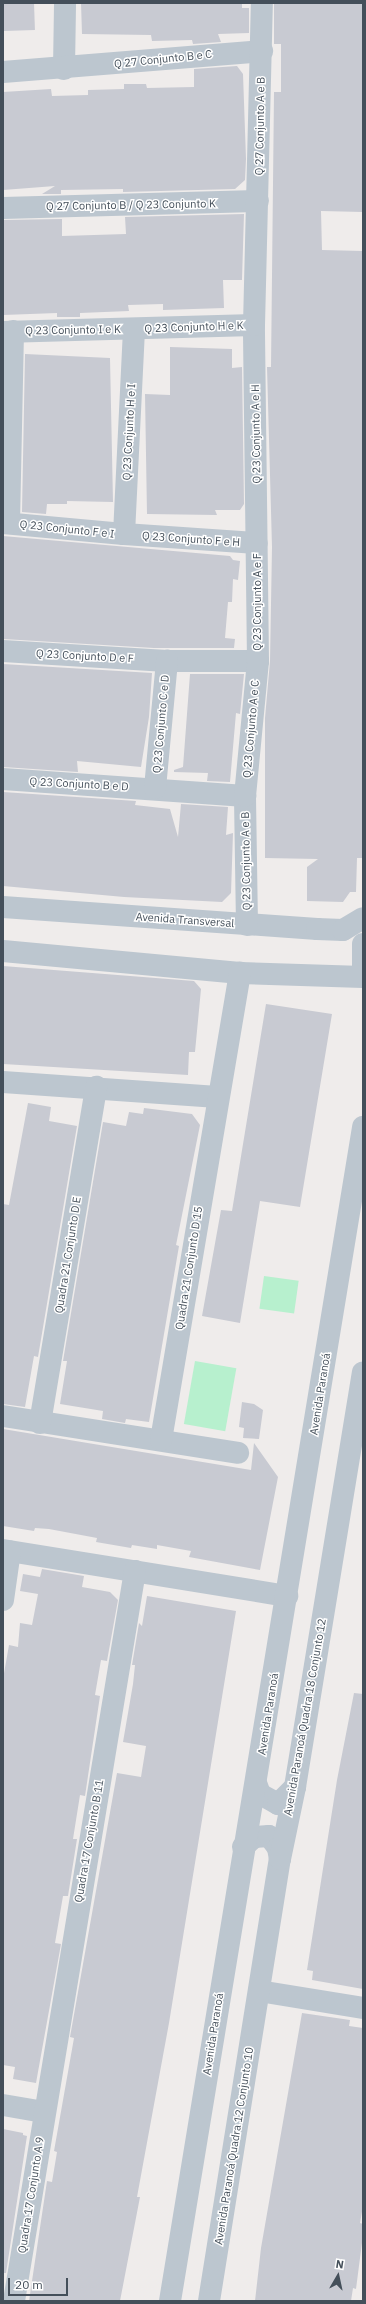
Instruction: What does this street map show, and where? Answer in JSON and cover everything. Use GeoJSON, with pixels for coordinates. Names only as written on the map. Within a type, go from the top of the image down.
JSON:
{"type":"FeatureCollection","features":[{"type":"Feature","properties":{"kind":"street"},"geometry":{"type":"LineString","coordinates":[[64,69],[65,3]]}},
{"type":"Feature","properties":{"kind":"street","name":"Q 27 Conjunto A e B"},"geometry":{"type":"LineString","coordinates":[[257,224],[262,3]]}},
{"type":"Feature","properties":{"kind":"street","name":"Q 27 Conjunto B e C"},"geometry":{"type":"LineString","coordinates":[[3,72],[64,69],[262,51]]}},
{"type":"Feature","properties":{"kind":"street","name":"Q 27 Conjunto B / Q 23 Conjunto K"},"geometry":{"type":"LineString","coordinates":[[3,208],[258,201]]}},
{"type":"Feature","properties":{"kind":"street","name":"Q 23 Conjunto A e H"},"geometry":{"type":"LineString","coordinates":[[257,224],[254,325],[257,543]]}},
{"type":"Feature","properties":{"kind":"street","name":"Q 23 Conjunto H e K"},"geometry":{"type":"LineString","coordinates":[[134,328],[254,325]]}},
{"type":"Feature","properties":{"kind":"street","name":"Q 23 Conjunto I e K"},"geometry":{"type":"LineString","coordinates":[[8,332],[134,328]]}},
{"type":"Feature","properties":{"kind":"street","name":"Q 23 Conjunto H e I"},"geometry":{"type":"LineString","coordinates":[[124,534],[134,328]]}},
{"type":"Feature","properties":{"kind":"street"},"geometry":{"type":"LineString","coordinates":[[6,523],[8,332]]}},
{"type":"Feature","properties":{"kind":"street","name":"Q 23 Conjunto F e I"},"geometry":{"type":"LineString","coordinates":[[6,523],[124,534]]}},
{"type":"Feature","properties":{"kind":"street","name":"Q 23 Conjunto F e H"},"geometry":{"type":"LineString","coordinates":[[124,534],[257,543]]}},
{"type":"Feature","properties":{"kind":"street","name":"Q 23 Conjunto A e F"},"geometry":{"type":"LineString","coordinates":[[257,543],[258,661]]}},
{"type":"Feature","properties":{"kind":"street","name":"Q 23 Conjunto D e F"},"geometry":{"type":"LineString","coordinates":[[3,651],[167,661],[258,661]]}},
{"type":"Feature","properties":{"kind":"street","name":"Q 23 Conjunto C e D"},"geometry":{"type":"LineString","coordinates":[[155,788],[167,661]]}},
{"type":"Feature","properties":{"kind":"street","name":"Q 23 Conjunto A e C"},"geometry":{"type":"LineString","coordinates":[[245,796],[258,661]]}},
{"type":"Feature","properties":{"kind":"street","name":"Q 23 Conjunto B e D"},"geometry":{"type":"LineString","coordinates":[[3,779],[155,788],[245,796]]}},
{"type":"Feature","properties":{"kind":"street","name":"Q 23 Conjunto A e B"},"geometry":{"type":"LineString","coordinates":[[245,796],[247,925]]}},
{"type":"Feature","properties":{"kind":"street","name":"Avenida Transversal"},"geometry":{"type":"LineString","coordinates":[[7,911],[344,930],[363,918]]}},
{"type":"Feature","properties":{"kind":"street"},"geometry":{"type":"LineString","coordinates":[[363,944],[363,968]]}},
{"type":"Feature","properties":{"kind":"street"},"geometry":{"type":"LineString","coordinates":[[7,948],[240,973],[363,977]]}},
{"type":"Feature","properties":{"kind":"street","name":"Quadra 21 Conjunto D 15"},"geometry":{"type":"LineString","coordinates":[[161,1440],[217,1097],[240,973]]}},
{"type":"Feature","properties":{"kind":"street"},"geometry":{"type":"LineString","coordinates":[[3,1082],[96,1087],[217,1097]]}},
{"type":"Feature","properties":{"kind":"street","name":"Quadra 21 Conjunto D E"},"geometry":{"type":"LineString","coordinates":[[40,1423],[96,1087]]}},
{"type":"Feature","properties":{"kind":"street","name":"Avenida Paranoá"},"geometry":{"type":"LineString","coordinates":[[170,2301],[243,1847],[256,1783],[363,1127]]}},
{"type":"Feature","properties":{"kind":"street","name":"Avenida Paranoá Quadra 18 Conjunto 12"},"geometry":{"type":"LineString","coordinates":[[259,1992],[280,1859],[295,1787],[363,1373]]}},
{"type":"Feature","properties":{"kind":"street"},"geometry":{"type":"LineString","coordinates":[[3,1416],[238,1453]]}},
{"type":"Feature","properties":{"kind":"street"},"geometry":{"type":"LineString","coordinates":[[3,1600],[7,1551],[287,1596]]}},
{"type":"Feature","properties":{"kind":"street","name":"Quadra 17 Conjunto B 11"},"geometry":{"type":"LineString","coordinates":[[44,2112],[135,1571]]}},
{"type":"Feature","properties":{"kind":"street"},"geometry":{"type":"LineString","coordinates":[[256,1783],[260,1794],[278,1804],[295,1787]]}},
{"type":"Feature","properties":{"kind":"street"},"geometry":{"type":"LineString","coordinates":[[243,1847],[254,1836],[269,1836],[278,1848],[280,1859]]}},
{"type":"Feature","properties":{"kind":"street"},"geometry":{"type":"LineString","coordinates":[[259,1992],[363,2008]]}},
{"type":"Feature","properties":{"kind":"street","name":"Avenida Paranoá Quadra 12 Conjunto 10"},"geometry":{"type":"LineString","coordinates":[[209,2301],[259,1992]]}},
{"type":"Feature","properties":{"kind":"street"},"geometry":{"type":"LineString","coordinates":[[3,2105],[44,2112]]}},
{"type":"Feature","properties":{"kind":"street","name":"Quadra 17 Conjunto A 9"},"geometry":{"type":"LineString","coordinates":[[14,2301],[44,2112]]}},
{"type":"Feature","properties":{"kind":"green space"},"geometry":{"type":"Polygon","coordinates":[[[264,1276],[299,1281],[294,1314],[259,1309],[264,1276]]]}},
{"type":"Feature","properties":{"kind":"green space"},"geometry":{"type":"Polygon","coordinates":[[[195,1361],[236,1368],[225,1431],[184,1424],[195,1361]]]}},
{"type":"Feature","properties":{"kind":"building"},"geometry":{"type":"Polygon","coordinates":[[[34,3],[35,30],[4,31],[3,4],[34,3]]]}},
{"type":"Feature","properties":{"kind":"building"},"geometry":{"type":"Polygon","coordinates":[[[81,3],[242,3],[242,8],[249,8],[249,33],[218,34],[221,42],[193,44],[192,40],[152,41],[151,35],[82,34],[81,3]]]}},
{"type":"Feature","properties":{"kind":"building"},"geometry":{"type":"Polygon","coordinates":[[[274,3],[363,3],[363,212],[321,211],[322,250],[363,251],[363,858],[357,858],[356,892],[350,892],[343,902],[307,901],[307,867],[318,859],[265,858],[265,718],[270,661],[272,547],[267,367],[271,367],[274,92],[281,92],[281,44],[274,44],[274,3]]]}},
{"type":"Feature","properties":{"kind":"building"},"geometry":{"type":"Polygon","coordinates":[[[237,66],[243,74],[246,159],[245,180],[235,189],[123,192],[123,189],[61,190],[61,194],[42,194],[55,186],[3,190],[3,92],[51,89],[52,96],[88,95],[88,90],[124,89],[124,84],[146,84],[147,88],[194,87],[194,69],[237,66]]]}},
{"type":"Feature","properties":{"kind":"building"},"geometry":{"type":"Polygon","coordinates":[[[244,214],[242,280],[223,280],[224,308],[163,310],[163,304],[128,305],[129,311],[80,313],[80,317],[57,317],[57,313],[3,315],[3,220],[62,219],[62,236],[126,234],[125,217],[244,214]]]}},
{"type":"Feature","properties":{"kind":"building"},"geometry":{"type":"Polygon","coordinates":[[[170,347],[232,349],[232,368],[242,367],[244,504],[240,510],[215,510],[217,515],[147,514],[145,394],[170,395],[170,347]]]}},
{"type":"Feature","properties":{"kind":"building"},"geometry":{"type":"Polygon","coordinates":[[[25,354],[110,358],[113,502],[67,501],[67,504],[47,504],[46,514],[22,512],[25,354]]]}},
{"type":"Feature","properties":{"kind":"building"},"geometry":{"type":"Polygon","coordinates":[[[3,536],[230,556],[233,560],[240,561],[238,580],[233,579],[232,602],[228,602],[225,638],[235,639],[234,648],[154,648],[3,639],[3,536]]]}},
{"type":"Feature","properties":{"kind":"building"},"geometry":{"type":"Polygon","coordinates":[[[3,664],[152,673],[149,717],[141,767],[77,761],[78,772],[3,767],[3,664]]]}},
{"type":"Feature","properties":{"kind":"building"},"geometry":{"type":"Polygon","coordinates":[[[190,674],[244,674],[240,714],[236,713],[230,782],[207,781],[208,773],[174,772],[174,770],[183,767],[190,674]]]}},
{"type":"Feature","properties":{"kind":"building"},"geometry":{"type":"Polygon","coordinates":[[[3,792],[136,801],[135,805],[170,809],[178,837],[181,804],[228,807],[226,835],[233,833],[231,893],[222,902],[124,897],[3,886],[3,792]]]}},
{"type":"Feature","properties":{"kind":"building"},"geometry":{"type":"Polygon","coordinates":[[[3,966],[194,981],[201,989],[195,1052],[189,1052],[188,1075],[3,1064],[3,966]]]}},
{"type":"Feature","properties":{"kind":"building"},"geometry":{"type":"Polygon","coordinates":[[[266,1004],[332,1014],[300,1207],[260,1201],[240,1323],[202,1316],[221,1210],[232,1211],[266,1004]]]}},
{"type":"Feature","properties":{"kind":"building"},"geometry":{"type":"Polygon","coordinates":[[[28,1103],[51,1107],[49,1121],[77,1126],[38,1357],[34,1356],[25,1407],[3,1404],[3,1204],[9,1205],[28,1103]]]}},
{"type":"Feature","properties":{"kind":"building"},"geometry":{"type":"Polygon","coordinates":[[[144,1108],[192,1114],[200,1125],[176,1245],[179,1246],[149,1422],[126,1419],[125,1423],[102,1419],[103,1411],[60,1404],[67,1361],[63,1361],[103,1122],[126,1126],[129,1112],[143,1114],[144,1108]]]}},
{"type":"Feature","properties":{"kind":"building"},"geometry":{"type":"Polygon","coordinates":[[[242,1402],[254,1404],[263,1410],[259,1439],[243,1438],[244,1428],[239,1427],[242,1402]]]}},
{"type":"Feature","properties":{"kind":"building"},"geometry":{"type":"Polygon","coordinates":[[[3,1429],[251,1470],[254,1443],[278,1477],[260,1570],[189,1557],[191,1551],[157,1545],[157,1549],[132,1545],[131,1548],[96,1542],[97,1538],[49,1529],[35,1528],[34,1531],[3,1526],[3,1429]]]}},
{"type":"Feature","properties":{"kind":"building"},"geometry":{"type":"Polygon","coordinates":[[[42,1569],[84,1576],[82,1587],[110,1592],[118,1600],[107,1661],[101,1660],[95,1695],[100,1696],[85,1796],[80,1795],[73,1839],[77,1839],[68,1896],[63,1896],[55,1943],[61,1944],[36,2083],[13,2079],[15,2067],[3,2065],[3,1679],[9,1645],[18,1647],[20,1623],[32,1625],[38,1594],[20,1591],[23,1574],[40,1577],[42,1569]]]}},
{"type":"Feature","properties":{"kind":"building"},"geometry":{"type":"Polygon","coordinates":[[[147,1596],[236,1611],[169,2023],[137,2197],[140,2197],[120,2301],[29,2301],[47,2181],[52,2182],[57,2152],[54,2151],[74,2038],[70,2037],[117,1773],[141,1777],[146,1746],[123,1742],[133,1684],[135,1665],[132,1665],[139,1623],[142,1626],[147,1596]]]}},
{"type":"Feature","properties":{"kind":"building"},"geometry":{"type":"Polygon","coordinates":[[[354,1693],[363,1694],[363,1989],[312,1980],[313,1971],[307,1970],[337,1780],[354,1693]]]}},
{"type":"Feature","properties":{"kind":"building"},"geometry":{"type":"Polygon","coordinates":[[[302,2013],[350,2020],[349,2026],[363,2028],[363,2206],[360,2223],[363,2224],[363,2235],[356,2289],[353,2288],[351,2301],[255,2301],[261,2248],[302,2013]]]}},
{"type":"Feature","properties":{"kind":"building"},"geometry":{"type":"Polygon","coordinates":[[[3,2129],[23,2133],[23,2135],[27,2136],[6,2273],[3,2273],[3,2129]]]}}]}
